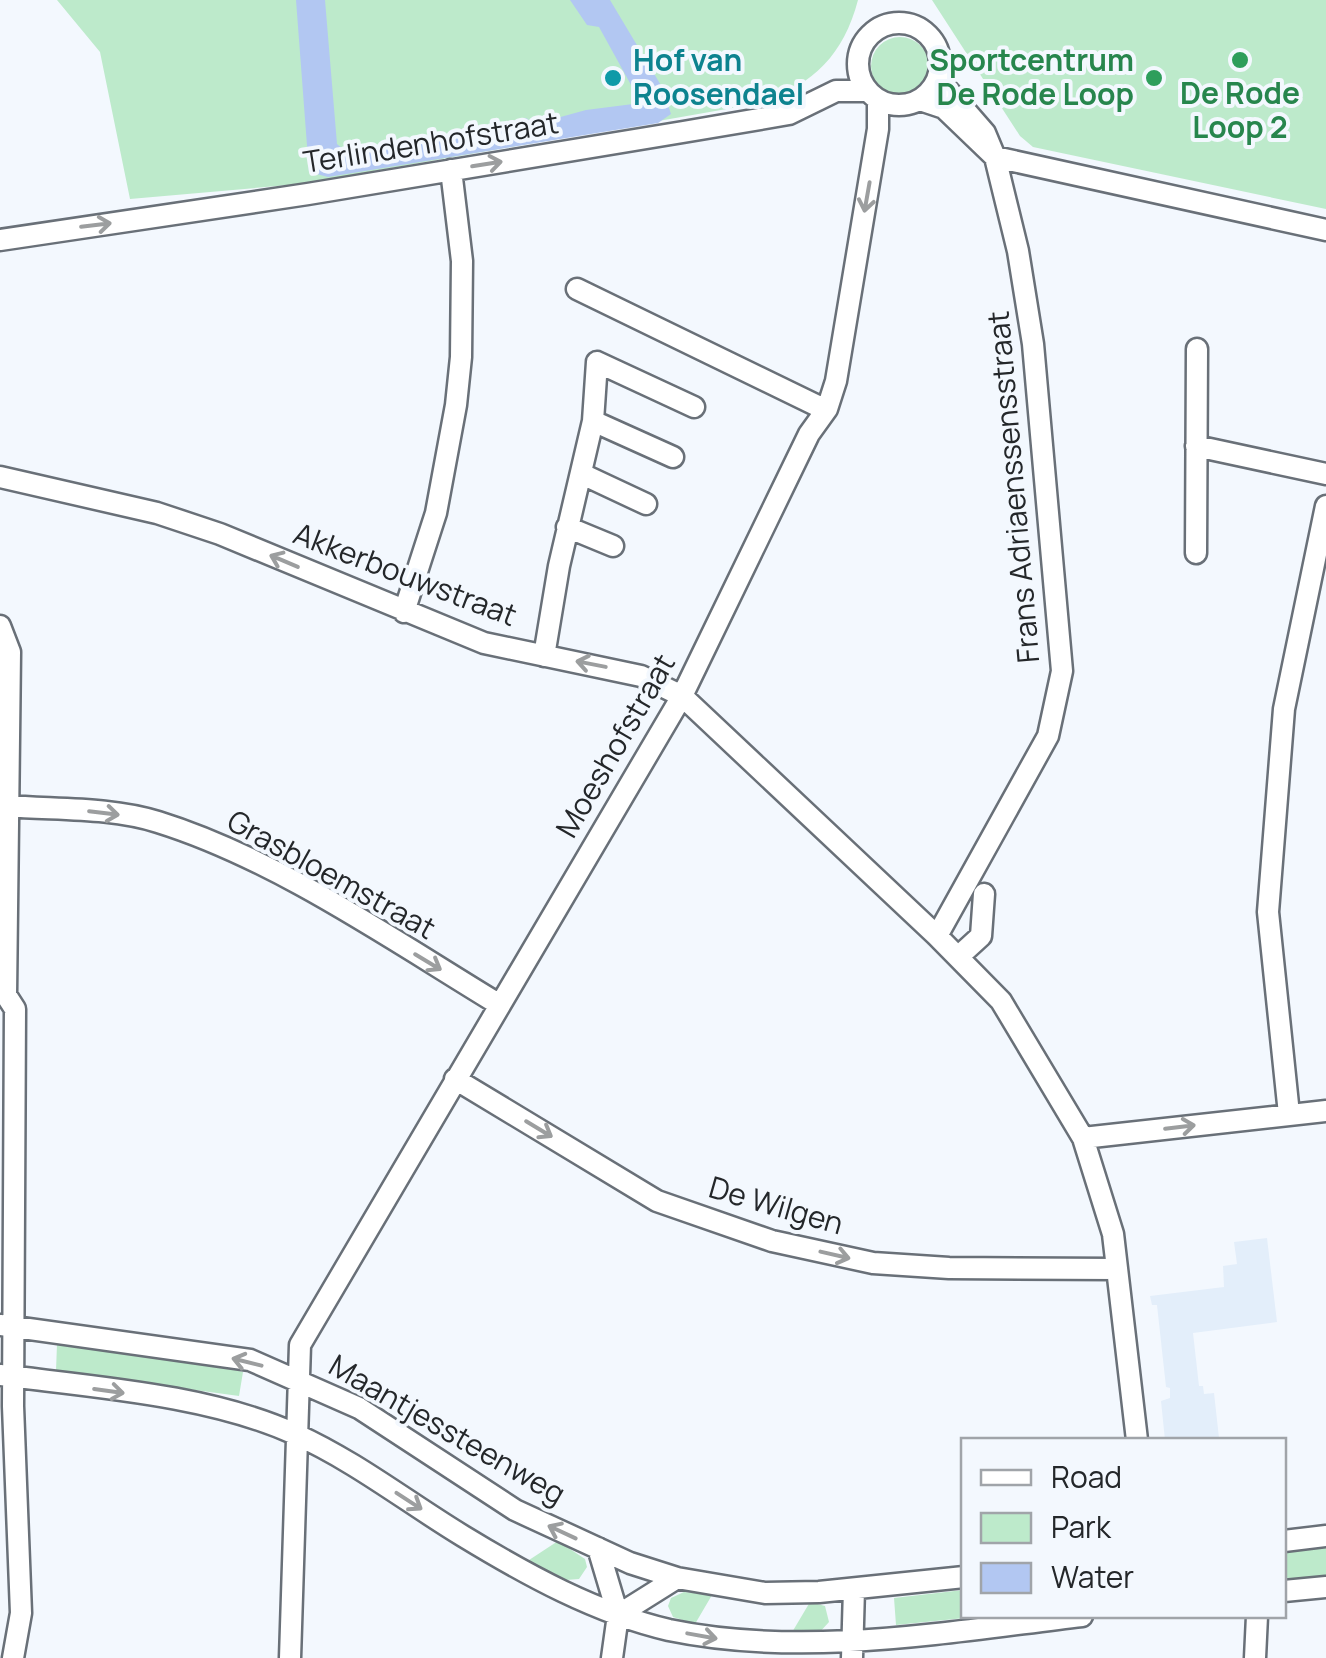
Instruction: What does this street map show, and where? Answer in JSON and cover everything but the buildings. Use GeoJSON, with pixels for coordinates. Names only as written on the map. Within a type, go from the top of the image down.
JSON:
{"type":"FeatureCollection","features":[{"type":"Feature","properties":{"kind":"street"},"geometry":{"type":"LineString","coordinates":[[892,0],[894,24]]}},
{"type":"Feature","properties":{"kind":"street"},"geometry":{"type":"LineString","coordinates":[[920,100],[938,79],[940,59],[935,44],[910,24],[894,24],[871,34],[858,54],[857,67],[872,96],[892,105],[920,100],[944,108],[995,157],[1326,230]]}},
{"type":"Feature","properties":{"kind":"street","name":"Frans Adriaenssensstraat"},"geometry":{"type":"LineString","coordinates":[[938,79],[985,133],[995,157],[1028,305],[1062,671],[1048,736],[938,936]]}},
{"type":"Feature","properties":{"kind":"street","name":"Terlindenhofstraat"},"geometry":{"type":"LineString","coordinates":[[0,240],[182,214],[789,114],[836,91],[872,96]]}},
{"type":"Feature","properties":{"kind":"street","name":"Moeshofstraat"},"geometry":{"type":"LineString","coordinates":[[299,1380],[300,1345],[682,696],[809,434],[826,410],[836,381],[878,129],[872,96]]}},
{"type":"Feature","properties":{"kind":"street"},"geometry":{"type":"LineString","coordinates":[[404,612],[436,513],[456,406],[462,260],[452,170]]}},
{"type":"Feature","properties":{"kind":"street"},"geometry":{"type":"LineString","coordinates":[[577,289],[826,410]]}},
{"type":"Feature","properties":{"kind":"street"},"geometry":{"type":"LineString","coordinates":[[1196,553],[1198,349]]}},
{"type":"Feature","properties":{"kind":"street"},"geometry":{"type":"LineString","coordinates":[[544,656],[593,421],[597,362],[694,407]]}},
{"type":"Feature","properties":{"kind":"street"},"geometry":{"type":"LineString","coordinates":[[593,421],[673,457]]}},
{"type":"Feature","properties":{"kind":"street"},"geometry":{"type":"LineString","coordinates":[[1196,446],[1326,474]]}},
{"type":"Feature","properties":{"kind":"street"},"geometry":{"type":"LineString","coordinates":[[582,474],[646,504]]}},
{"type":"Feature","properties":{"kind":"street","name":"Akkerbouwstraat"},"geometry":{"type":"LineString","coordinates":[[0,476],[157,513],[220,534],[484,644],[641,676],[682,696],[938,936]]}},
{"type":"Feature","properties":{"kind":"street"},"geometry":{"type":"LineString","coordinates":[[1289,1114],[1268,912],[1284,709],[1326,506]]}},
{"type":"Feature","properties":{"kind":"street"},"geometry":{"type":"LineString","coordinates":[[568,527],[613,546]]}},
{"type":"Feature","properties":{"kind":"street"},"geometry":{"type":"LineString","coordinates":[[0,626],[10,652],[3,995],[14,1009],[6,1376],[21,1613],[13,1658]]}},
{"type":"Feature","properties":{"kind":"street","name":"Grasbloemstraat"},"geometry":{"type":"LineString","coordinates":[[6,806],[98,812],[155,821],[232,850],[500,1005]]}},
{"type":"Feature","properties":{"kind":"street"},"geometry":{"type":"LineString","coordinates":[[958,957],[981,936],[984,894]]}},
{"type":"Feature","properties":{"kind":"street"},"geometry":{"type":"LineString","coordinates":[[938,936],[1002,1001],[1083,1138],[1112,1234],[1137,1438]]}},
{"type":"Feature","properties":{"kind":"street","name":"De Wilgen"},"geometry":{"type":"LineString","coordinates":[[455,1080],[658,1201],[772,1241],[873,1263],[949,1268],[1116,1269]]}},
{"type":"Feature","properties":{"kind":"street"},"geometry":{"type":"LineString","coordinates":[[1083,1138],[1326,1111]]}},
{"type":"Feature","properties":{"kind":"street","name":"Maantjessteenweg"},"geometry":{"type":"LineString","coordinates":[[6,1326],[250,1360],[359,1408],[516,1510],[598,1548],[677,1578],[765,1592],[854,1589],[961,1577]]}},
{"type":"Feature","properties":{"kind":"street"},"geometry":{"type":"LineString","coordinates":[[6,1376],[216,1406],[252,1415],[350,1462],[464,1536],[545,1582],[618,1614],[672,1631],[748,1644],[853,1650],[1069,1618]]}},
{"type":"Feature","properties":{"kind":"street","name":"Maantjessteenweg"},"geometry":{"type":"LineString","coordinates":[[299,1380],[299,1436]]}},
{"type":"Feature","properties":{"kind":"street"},"geometry":{"type":"LineString","coordinates":[[290,1658],[299,1436]]}},
{"type":"Feature","properties":{"kind":"street"},"geometry":{"type":"LineString","coordinates":[[1286,1541],[1326,1536]]}},
{"type":"Feature","properties":{"kind":"street"},"geometry":{"type":"LineString","coordinates":[[598,1548],[618,1614],[612,1658]]}},
{"type":"Feature","properties":{"kind":"street"},"geometry":{"type":"LineString","coordinates":[[618,1614],[677,1578]]}},
{"type":"Feature","properties":{"kind":"street"},"geometry":{"type":"LineString","coordinates":[[1286,1591],[1326,1587]]}},
{"type":"Feature","properties":{"kind":"street"},"geometry":{"type":"LineString","coordinates":[[853,1650],[854,1589]]}},
{"type":"Feature","properties":{"kind":"street"},"geometry":{"type":"LineString","coordinates":[[1255,1658],[1257,1618]]}},
{"type":"Feature","properties":{"kind":"shaded area"},"geometry":{"type":"Polygon","coordinates":[[[1267,1238],[1277,1322],[1193,1333],[1199,1386],[1203,1386],[1204,1394],[1214,1393],[1219,1438],[1165,1438],[1161,1401],[1170,1398],[1170,1388],[1166,1387],[1157,1305],[1152,1305],[1150,1296],[1224,1287],[1223,1266],[1237,1264],[1234,1242],[1267,1238]]]}},
{"type":"Feature","properties":{"kind":"green space"},"geometry":{"type":"Polygon","coordinates":[[[57,0],[858,0],[843,38],[822,67],[793,89],[755,104],[300,184],[130,199],[100,52],[57,0]]]}},
{"type":"Feature","properties":{"kind":"green space","name":"Sportcentrum De Rode Loop"},"geometry":{"type":"Polygon","coordinates":[[[932,0],[1326,0],[1326,209],[1033,147],[1020,136],[932,0]]]}},
{"type":"Feature","properties":{"kind":"green space"},"geometry":{"type":"Polygon","coordinates":[[[900,37],[921,45],[929,66],[921,87],[900,95],[879,87],[871,66],[879,45],[900,37]]]}},
{"type":"Feature","properties":{"kind":"green space"},"geometry":{"type":"Polygon","coordinates":[[[57,1344],[243,1372],[239,1396],[56,1371],[57,1344]]]}},
{"type":"Feature","properties":{"kind":"green space"},"geometry":{"type":"Polygon","coordinates":[[[558,1541],[585,1559],[587,1567],[579,1579],[566,1580],[526,1562],[558,1541]]]}},
{"type":"Feature","properties":{"kind":"green space"},"geometry":{"type":"Polygon","coordinates":[[[1326,1546],[1326,1576],[1286,1581],[1286,1551],[1326,1546]]]}},
{"type":"Feature","properties":{"kind":"green space"},"geometry":{"type":"Polygon","coordinates":[[[961,1590],[961,1618],[964,1618],[896,1625],[894,1598],[961,1590]]]}},
{"type":"Feature","properties":{"kind":"green space"},"geometry":{"type":"Polygon","coordinates":[[[684,1592],[712,1595],[695,1624],[673,1617],[668,1606],[671,1598],[684,1592]]]}},
{"type":"Feature","properties":{"kind":"green space"},"geometry":{"type":"Polygon","coordinates":[[[810,1602],[825,1606],[829,1622],[818,1634],[791,1634],[810,1602]]]}},
{"type":"Feature","properties":{"kind":"water"},"geometry":{"type":"Polygon","coordinates":[[[296,0],[325,0],[337,144],[349,154],[526,118],[535,124],[586,110],[641,103],[599,27],[587,25],[570,0],[610,0],[662,87],[671,114],[658,123],[328,177],[309,172],[296,0]]]}},
{"type":"Feature","properties":{"kind":"place","name":"De Rode Loop 2"},"geometry":{"type":"Point","coordinates":[1240,60]}},
{"type":"Feature","properties":{"kind":"place","name":"Hof van Roosendael"},"geometry":{"type":"Point","coordinates":[613,78]}},
{"type":"Feature","properties":{"kind":"place","name":"Sportcentrum De Rode Loop"},"geometry":{"type":"Point","coordinates":[1154,78]}}]}
